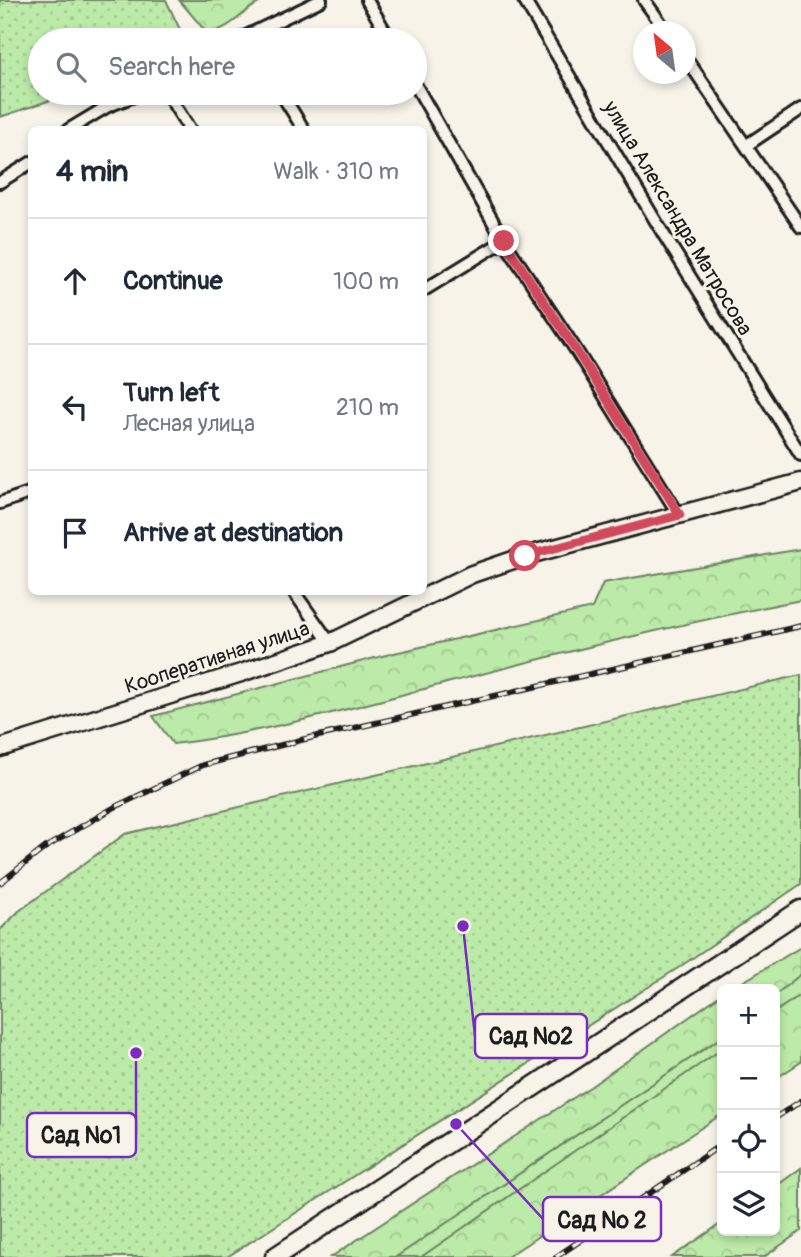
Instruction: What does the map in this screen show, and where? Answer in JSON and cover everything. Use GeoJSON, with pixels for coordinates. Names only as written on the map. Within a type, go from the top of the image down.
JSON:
{"type":"FeatureCollection","features":[{"type":"Feature","properties":{"kind":"main road","name":"Кооперативная улица"},"geometry":{"type":"LineString","coordinates":[[0,748],[330,643],[472,574],[525,556],[801,482]]}},
{"type":"Feature","properties":{"kind":"main road"},"geometry":{"type":"LineString","coordinates":[[275,1257],[801,910]]}},
{"type":"Feature","properties":{"kind":"street"},"geometry":{"type":"LineString","coordinates":[[266,28],[321,0]]}},
{"type":"Feature","properties":{"kind":"street"},"geometry":{"type":"LineString","coordinates":[[367,0],[383,28]]}},
{"type":"Feature","properties":{"kind":"street","name":"улица Александра Матросова"},"geometry":{"type":"LineString","coordinates":[[524,0],[664,235],[801,455]]}},
{"type":"Feature","properties":{"kind":"street"},"geometry":{"type":"LineString","coordinates":[[645,0],[659,21]]}},
{"type":"Feature","properties":{"kind":"street"},"geometry":{"type":"LineString","coordinates":[[696,73],[801,227]]}},
{"type":"Feature","properties":{"kind":"street"},"geometry":{"type":"LineString","coordinates":[[75,126],[111,105]]}},
{"type":"Feature","properties":{"kind":"street"},"geometry":{"type":"LineString","coordinates":[[174,105],[188,126]]}},
{"type":"Feature","properties":{"kind":"street"},"geometry":{"type":"LineString","coordinates":[[288,105],[302,126]]}},
{"type":"Feature","properties":{"kind":"street"},"geometry":{"type":"LineString","coordinates":[[427,105],[504,241],[680,515]]}},
{"type":"Feature","properties":{"kind":"street"},"geometry":{"type":"LineString","coordinates":[[747,145],[801,109]]}},
{"type":"Feature","properties":{"kind":"street"},"geometry":{"type":"LineString","coordinates":[[0,183],[28,165]]}},
{"type":"Feature","properties":{"kind":"street"},"geometry":{"type":"LineString","coordinates":[[427,288],[504,241]]}},
{"type":"Feature","properties":{"kind":"street"},"geometry":{"type":"LineString","coordinates":[[0,503],[28,493]]}},
{"type":"Feature","properties":{"kind":"street"},"geometry":{"type":"LineString","coordinates":[[296,595],[330,643]]}},
{"type":"Feature","properties":{"kind":"green space"},"geometry":{"type":"Polygon","coordinates":[[[0,0],[166,0],[179,28],[28,28],[28,105],[36,105],[0,117],[0,0]]]}},
{"type":"Feature","properties":{"kind":"green space"},"geometry":{"type":"Polygon","coordinates":[[[179,0],[265,0],[224,28],[203,28],[179,0]]]}},
{"type":"Feature","properties":{"kind":"green space"},"geometry":{"type":"Polygon","coordinates":[[[801,549],[801,600],[622,639],[343,710],[241,733],[173,744],[153,716],[390,654],[592,608],[603,583],[801,549]]]}},
{"type":"Feature","properties":{"kind":"green space"},"geometry":{"type":"Polygon","coordinates":[[[801,675],[801,884],[678,968],[227,1257],[0,1257],[0,930],[19,911],[125,834],[801,675]]]}},
{"type":"Feature","properties":{"kind":"green space"},"geometry":{"type":"Polygon","coordinates":[[[801,947],[801,1062],[780,1076],[780,984],[739,984],[801,947]]]}},
{"type":"Feature","properties":{"kind":"green space"},"geometry":{"type":"Polygon","coordinates":[[[801,974],[801,994],[780,1009],[780,991],[801,974]]]}},
{"type":"Feature","properties":{"kind":"green space"},"geometry":{"type":"Polygon","coordinates":[[[717,998],[717,1117],[507,1257],[331,1257],[590,1087],[717,998]]]}},
{"type":"Feature","properties":{"kind":"green space"},"geometry":{"type":"Polygon","coordinates":[[[717,1040],[717,1052],[421,1257],[396,1257],[717,1040]]]}},
{"type":"Feature","properties":{"kind":"green space"},"geometry":{"type":"Polygon","coordinates":[[[801,1168],[801,1231],[764,1257],[672,1257],[717,1226],[717,1236],[780,1236],[780,1183],[801,1168]]]}},
{"type":"Feature","properties":{"kind":"railway"},"geometry":{"type":"LineString","coordinates":[[0,883],[46,847],[115,807],[203,765],[301,740],[801,626]]}},
{"type":"Feature","properties":{"kind":"railway"},"geometry":{"type":"LineString","coordinates":[[780,1115],[801,1101]]}},
{"type":"Feature","properties":{"kind":"railway"},"geometry":{"type":"LineString","coordinates":[[556,1257],[717,1147]]}},
{"type":"Feature","properties":{"kind":"place","name":"Сад №2"},"geometry":{"type":"Point","coordinates":[463,926]}},
{"type":"Feature","properties":{"kind":"place","name":"Сад №1"},"geometry":{"type":"Point","coordinates":[136,1053]}},
{"type":"Feature","properties":{"kind":"place","name":"Сад № 2"},"geometry":{"type":"Point","coordinates":[456,1124]}},
{"type":"Feature","properties":{"kind":"route"},"geometry":{"type":"LineString","coordinates":[[504,241],[680,515],[525,556]]}}]}
